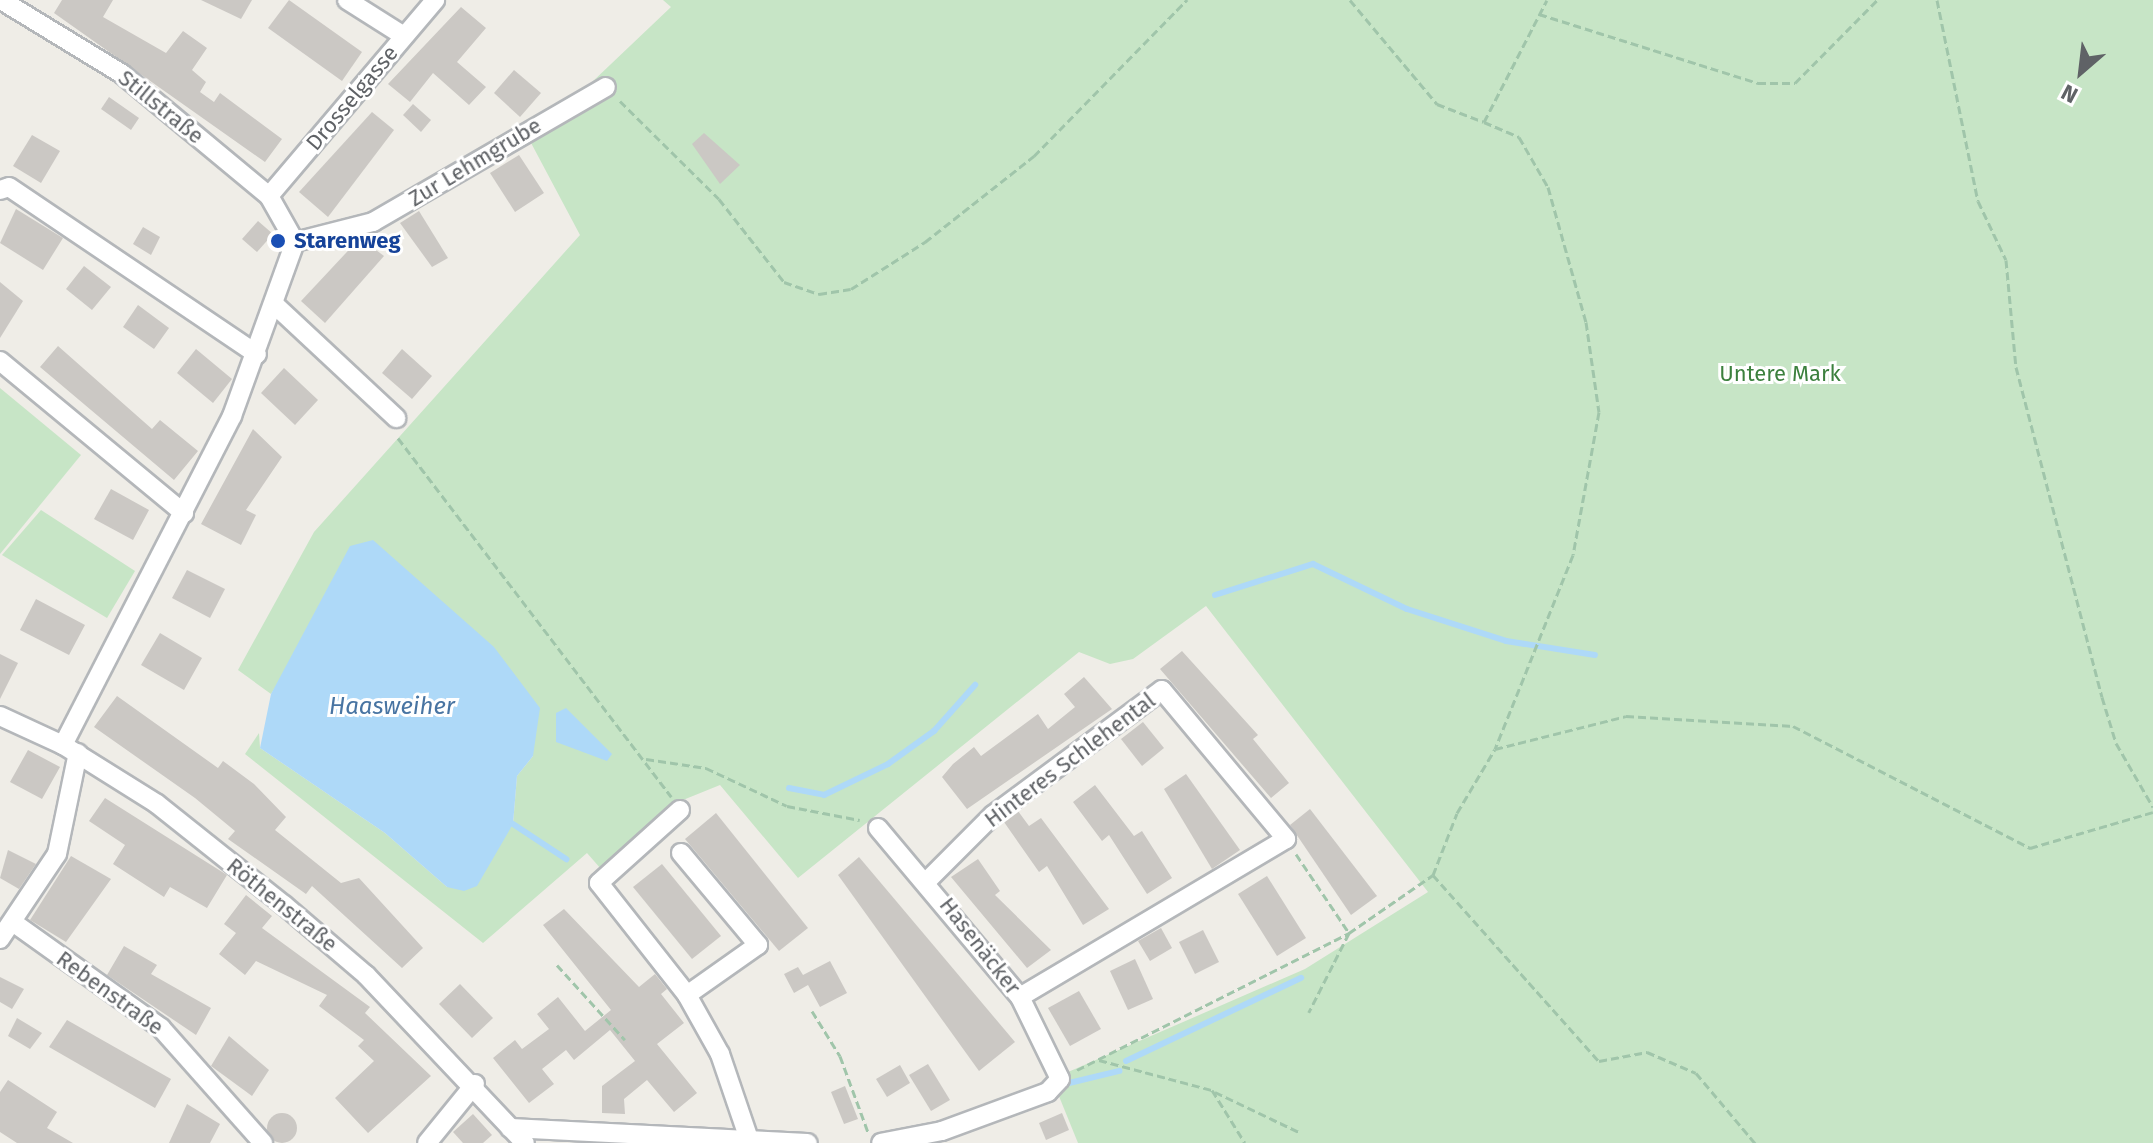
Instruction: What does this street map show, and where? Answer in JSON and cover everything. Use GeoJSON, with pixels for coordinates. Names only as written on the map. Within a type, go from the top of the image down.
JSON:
{"type":"FeatureCollection","features":[{"type":"Feature","properties":{"kind":"street","name":"Stillstraße"},"geometry":{"type":"LineString","coordinates":[[1,0],[122,74],[269,196],[295,242]]}},
{"type":"Feature","properties":{"kind":"street"},"geometry":{"type":"LineString","coordinates":[[347,0],[404,36]]}},
{"type":"Feature","properties":{"kind":"street","name":"Drosselgasse"},"geometry":{"type":"LineString","coordinates":[[269,196],[435,0]]}},
{"type":"Feature","properties":{"kind":"street","name":"Zur Lehmgrube"},"geometry":{"type":"LineString","coordinates":[[295,242],[373,222],[606,87]]}},
{"type":"Feature","properties":{"kind":"street"},"geometry":{"type":"LineString","coordinates":[[0,190],[9,187],[257,354]]}},
{"type":"Feature","properties":{"kind":"street"},"geometry":{"type":"LineString","coordinates":[[0,939],[14,923],[57,854],[71,749],[257,354],[295,242]]}},
{"type":"Feature","properties":{"kind":"street"},"geometry":{"type":"LineString","coordinates":[[275,305],[396,418]]}},
{"type":"Feature","properties":{"kind":"street"},"geometry":{"type":"LineString","coordinates":[[0,361],[184,513]]}},
{"type":"Feature","properties":{"kind":"street","name":"Hinteres Schlehental"},"geometry":{"type":"LineString","coordinates":[[928,880],[993,815],[1162,690],[1286,839]]}},
{"type":"Feature","properties":{"kind":"street","name":"Röthenstraße"},"geometry":{"type":"LineString","coordinates":[[0,716],[71,749],[157,804],[296,915],[475,1084],[525,1143]]}},
{"type":"Feature","properties":{"kind":"street"},"geometry":{"type":"LineString","coordinates":[[680,810],[599,883],[687,995],[720,1054],[750,1142]]}},
{"type":"Feature","properties":{"kind":"street","name":"Hasenäcker"},"geometry":{"type":"LineString","coordinates":[[878,828],[928,880],[1020,997],[1060,1079]]}},
{"type":"Feature","properties":{"kind":"street"},"geometry":{"type":"LineString","coordinates":[[1020,997],[1286,839]]}},
{"type":"Feature","properties":{"kind":"street"},"geometry":{"type":"LineString","coordinates":[[681,853],[758,945],[687,995]]}},
{"type":"Feature","properties":{"kind":"street","name":"Rebenstraße"},"geometry":{"type":"LineString","coordinates":[[14,923],[161,1028],[263,1143]]}},
{"type":"Feature","properties":{"kind":"street"},"geometry":{"type":"LineString","coordinates":[[881,1143],[945,1137],[1048,1092],[1060,1079]]}},
{"type":"Feature","properties":{"kind":"street"},"geometry":{"type":"LineString","coordinates":[[427,1143],[475,1084]]}},
{"type":"Feature","properties":{"kind":"street"},"geometry":{"type":"LineString","coordinates":[[510,1128],[808,1143]]}},
{"type":"Feature","properties":{"kind":"path"},"geometry":{"type":"LineString","coordinates":[[606,87],[719,199],[784,282],[819,294],[851,289],[925,242],[1034,156],[1187,0]]}},
{"type":"Feature","properties":{"kind":"path"},"geometry":{"type":"LineString","coordinates":[[1060,1079],[1349,933],[1433,875],[1457,813],[1495,749],[1573,555],[1599,412],[1586,322],[1548,187],[1519,137],[1437,104],[1350,0]]}},
{"type":"Feature","properties":{"kind":"path"},"geometry":{"type":"LineString","coordinates":[[1484,122],[1547,0]]}},
{"type":"Feature","properties":{"kind":"path"},"geometry":{"type":"LineString","coordinates":[[1539,14],[1758,83],[1795,83],[1877,0]]}},
{"type":"Feature","properties":{"kind":"path"},"geometry":{"type":"LineString","coordinates":[[1495,749],[1626,716],[1793,726],[2030,848],[2153,810],[2116,743],[2102,697],[2016,367],[2006,260],[1978,201],[1937,0]]}},
{"type":"Feature","properties":{"kind":"path"},"geometry":{"type":"LineString","coordinates":[[396,418],[402,451],[646,759],[680,810]]}},
{"type":"Feature","properties":{"kind":"path"},"geometry":{"type":"LineString","coordinates":[[646,759],[706,768],[764,798],[878,828]]}},
{"type":"Feature","properties":{"kind":"path"},"geometry":{"type":"LineString","coordinates":[[1286,839],[1349,933]]}},
{"type":"Feature","properties":{"kind":"path"},"geometry":{"type":"LineString","coordinates":[[1433,875],[1599,1061],[1647,1052],[1696,1073],[1755,1143]]}},
{"type":"Feature","properties":{"kind":"path"},"geometry":{"type":"LineString","coordinates":[[1309,1012],[1349,933]]}},
{"type":"Feature","properties":{"kind":"path"},"geometry":{"type":"LineString","coordinates":[[557,965],[625,1040]]}},
{"type":"Feature","properties":{"kind":"path"},"geometry":{"type":"LineString","coordinates":[[812,1011],[840,1056],[871,1143]]}},
{"type":"Feature","properties":{"kind":"path"},"geometry":{"type":"LineString","coordinates":[[1099,1060],[1212,1090],[1301,1133]]}},
{"type":"Feature","properties":{"kind":"path"},"geometry":{"type":"LineString","coordinates":[[1212,1090],[1245,1143]]}},
{"type":"Feature","properties":{"kind":"green space","name":"Untere Mark"},"geometry":{"type":"Polygon","coordinates":[[[663,0],[2153,0],[2153,1143],[1078,1143],[1052,1079],[1305,969],[1428,892],[1206,606],[1133,659],[1110,664],[1079,652],[798,878],[720,785],[683,800],[601,869],[587,853],[483,943],[245,754],[259,733],[260,748],[385,833],[447,887],[513,824],[517,776],[533,756],[276,686],[271,694],[238,670],[314,532],[580,235],[530,141],[671,7],[663,0]]]}},
{"type":"Feature","properties":{"kind":"green space"},"geometry":{"type":"Polygon","coordinates":[[[0,388],[81,455],[0,554],[0,388]]]}},
{"type":"Feature","properties":{"kind":"green space"},"geometry":{"type":"Polygon","coordinates":[[[41,510],[135,571],[107,618],[2,555],[41,510]]]}},
{"type":"Feature","properties":{"kind":"water","name":"Haasweiher"},"geometry":{"type":"Polygon","coordinates":[[[373,540],[494,647],[540,708],[533,756],[517,776],[513,824],[477,886],[464,891],[447,887],[385,833],[260,748],[271,694],[350,546],[373,540]]]}},
{"type":"Feature","properties":{"kind":"water"},"geometry":{"type":"Polygon","coordinates":[[[566,708],[612,754],[607,761],[556,742],[556,713],[566,708]]]}},
{"type":"Feature","properties":{"kind":"building"},"geometry":{"type":"Polygon","coordinates":[[[62,0],[113,0],[103,17],[166,53],[183,31],[207,48],[192,70],[206,82],[200,92],[214,102],[220,93],[282,139],[265,162],[54,13],[62,0]]]}},
{"type":"Feature","properties":{"kind":"building"},"geometry":{"type":"Polygon","coordinates":[[[201,0],[252,0],[241,19],[201,0]]]}},
{"type":"Feature","properties":{"kind":"building"},"geometry":{"type":"Polygon","coordinates":[[[289,0],[362,52],[342,81],[268,28],[289,0]]]}},
{"type":"Feature","properties":{"kind":"building"},"geometry":{"type":"Polygon","coordinates":[[[461,7],[486,28],[457,62],[486,87],[469,105],[433,73],[410,102],[388,84],[461,7]]]}},
{"type":"Feature","properties":{"kind":"building"},"geometry":{"type":"Polygon","coordinates":[[[514,70],[541,93],[520,117],[494,93],[514,70]]]}},
{"type":"Feature","properties":{"kind":"building"},"geometry":{"type":"Polygon","coordinates":[[[109,97],[139,118],[131,130],[101,109],[109,97]]]}},
{"type":"Feature","properties":{"kind":"building"},"geometry":{"type":"Polygon","coordinates":[[[413,104],[431,120],[421,132],[403,115],[413,104]]]}},
{"type":"Feature","properties":{"kind":"building"},"geometry":{"type":"Polygon","coordinates":[[[372,112],[394,130],[328,217],[299,192],[372,112]]]}},
{"type":"Feature","properties":{"kind":"building"},"geometry":{"type":"Polygon","coordinates":[[[704,133],[740,165],[720,184],[692,144],[704,133]]]}},
{"type":"Feature","properties":{"kind":"building"},"geometry":{"type":"Polygon","coordinates":[[[32,135],[60,151],[41,183],[13,166],[32,135]]]}},
{"type":"Feature","properties":{"kind":"building"},"geometry":{"type":"Polygon","coordinates":[[[519,155],[544,193],[515,212],[490,173],[519,155]]]}},
{"type":"Feature","properties":{"kind":"building"},"geometry":{"type":"Polygon","coordinates":[[[16,209],[63,238],[43,270],[0,243],[16,209]]]}},
{"type":"Feature","properties":{"kind":"building"},"geometry":{"type":"Polygon","coordinates":[[[419,211],[448,258],[432,267],[400,223],[419,211]]]}},
{"type":"Feature","properties":{"kind":"building"},"geometry":{"type":"Polygon","coordinates":[[[258,221],[273,234],[257,252],[242,239],[258,221]]]}},
{"type":"Feature","properties":{"kind":"building"},"geometry":{"type":"Polygon","coordinates":[[[143,227],[160,237],[151,255],[133,244],[143,227]]]}},
{"type":"Feature","properties":{"kind":"building"},"geometry":{"type":"Polygon","coordinates":[[[360,238],[384,256],[325,323],[301,301],[360,238]]]}},
{"type":"Feature","properties":{"kind":"building"},"geometry":{"type":"Polygon","coordinates":[[[84,266],[111,287],[92,310],[66,289],[84,266]]]}},
{"type":"Feature","properties":{"kind":"building"},"geometry":{"type":"Polygon","coordinates":[[[0,282],[23,301],[0,338],[0,282]]]}},
{"type":"Feature","properties":{"kind":"building"},"geometry":{"type":"Polygon","coordinates":[[[138,305],[169,328],[154,349],[123,327],[138,305]]]}},
{"type":"Feature","properties":{"kind":"building"},"geometry":{"type":"Polygon","coordinates":[[[58,346],[152,429],[160,420],[198,451],[174,480],[40,367],[58,346]]]}},
{"type":"Feature","properties":{"kind":"building"},"geometry":{"type":"Polygon","coordinates":[[[196,349],[232,379],[213,403],[177,373],[196,349]]]}},
{"type":"Feature","properties":{"kind":"building"},"geometry":{"type":"Polygon","coordinates":[[[402,349],[432,376],[412,399],[382,373],[402,349]]]}},
{"type":"Feature","properties":{"kind":"building"},"geometry":{"type":"Polygon","coordinates":[[[284,368],[318,400],[295,425],[261,393],[284,368]]]}},
{"type":"Feature","properties":{"kind":"building"},"geometry":{"type":"Polygon","coordinates":[[[253,429],[282,457],[246,510],[256,515],[241,545],[201,524],[253,429]]]}},
{"type":"Feature","properties":{"kind":"building"},"geometry":{"type":"Polygon","coordinates":[[[111,489],[149,510],[133,540],[94,519],[111,489]]]}},
{"type":"Feature","properties":{"kind":"building"},"geometry":{"type":"Polygon","coordinates":[[[187,570],[225,589],[210,618],[172,598],[187,570]]]}},
{"type":"Feature","properties":{"kind":"building"},"geometry":{"type":"Polygon","coordinates":[[[36,599],[85,625],[69,655],[20,630],[36,599]]]}},
{"type":"Feature","properties":{"kind":"building"},"geometry":{"type":"Polygon","coordinates":[[[160,633],[202,658],[184,690],[141,665],[160,633]]]}},
{"type":"Feature","properties":{"kind":"building"},"geometry":{"type":"Polygon","coordinates":[[[1182,651],[1258,735],[1253,739],[1289,783],[1271,798],[1160,669],[1182,651]]]}},
{"type":"Feature","properties":{"kind":"building"},"geometry":{"type":"Polygon","coordinates":[[[0,654],[18,663],[0,699],[0,654]]]}},
{"type":"Feature","properties":{"kind":"building"},"geometry":{"type":"Polygon","coordinates":[[[1084,677],[1112,709],[967,809],[942,777],[953,764],[974,747],[981,756],[1038,714],[1048,729],[1075,707],[1064,694],[1084,677]]]}},
{"type":"Feature","properties":{"kind":"building"},"geometry":{"type":"Polygon","coordinates":[[[117,696],[218,768],[223,761],[254,784],[286,817],[275,830],[341,883],[359,878],[423,948],[402,968],[312,886],[306,894],[228,839],[235,831],[195,798],[94,727],[117,696]]]}},
{"type":"Feature","properties":{"kind":"building"},"geometry":{"type":"Polygon","coordinates":[[[1143,722],[1164,748],[1142,766],[1121,739],[1143,722]]]}},
{"type":"Feature","properties":{"kind":"building"},"geometry":{"type":"Polygon","coordinates":[[[28,750],[60,767],[42,799],[10,782],[28,750]]]}},
{"type":"Feature","properties":{"kind":"building"},"geometry":{"type":"Polygon","coordinates":[[[1186,774],[1240,850],[1212,869],[1164,789],[1186,774]]]}},
{"type":"Feature","properties":{"kind":"building"},"geometry":{"type":"Polygon","coordinates":[[[1095,785],[1134,836],[1142,831],[1172,878],[1147,894],[1109,835],[1102,841],[1073,802],[1095,785]]]}},
{"type":"Feature","properties":{"kind":"building"},"geometry":{"type":"Polygon","coordinates":[[[105,798],[227,875],[207,908],[170,887],[164,897],[113,864],[125,845],[89,821],[105,798]]]}},
{"type":"Feature","properties":{"kind":"building"},"geometry":{"type":"Polygon","coordinates":[[[1310,809],[1377,896],[1351,915],[1290,825],[1310,809]]]}},
{"type":"Feature","properties":{"kind":"building"},"geometry":{"type":"Polygon","coordinates":[[[1018,811],[1029,826],[1041,818],[1109,909],[1083,925],[1047,866],[1039,872],[1004,822],[1018,811]]]}},
{"type":"Feature","properties":{"kind":"building"},"geometry":{"type":"Polygon","coordinates":[[[716,813],[808,928],[779,951],[685,839],[716,813]]]}},
{"type":"Feature","properties":{"kind":"building"},"geometry":{"type":"Polygon","coordinates":[[[8,850],[36,864],[19,889],[0,878],[8,850]]]}},
{"type":"Feature","properties":{"kind":"building"},"geometry":{"type":"Polygon","coordinates":[[[71,856],[111,879],[66,942],[30,920],[71,856]]]}},
{"type":"Feature","properties":{"kind":"building"},"geometry":{"type":"Polygon","coordinates":[[[859,857],[1015,1042],[979,1071],[838,875],[859,857]]]}},
{"type":"Feature","properties":{"kind":"building"},"geometry":{"type":"Polygon","coordinates":[[[978,859],[1000,891],[995,895],[1051,950],[1027,968],[951,877],[978,859]]]}},
{"type":"Feature","properties":{"kind":"building"},"geometry":{"type":"Polygon","coordinates":[[[662,864],[721,936],[692,959],[633,887],[662,864]]]}},
{"type":"Feature","properties":{"kind":"building"},"geometry":{"type":"Polygon","coordinates":[[[1267,876],[1306,938],[1277,956],[1238,894],[1267,876]]]}},
{"type":"Feature","properties":{"kind":"building"},"geometry":{"type":"Polygon","coordinates":[[[246,895],[272,916],[262,928],[370,1007],[365,1013],[431,1076],[368,1133],[335,1098],[374,1061],[358,1046],[364,1040],[319,1006],[327,995],[256,961],[245,975],[219,954],[236,933],[224,924],[246,895]]]}},
{"type":"Feature","properties":{"kind":"building"},"geometry":{"type":"Polygon","coordinates":[[[564,909],[639,987],[655,974],[667,989],[661,994],[684,1023],[657,1044],[697,1093],[674,1112],[647,1080],[624,1099],[625,1114],[602,1113],[602,1086],[635,1061],[610,1030],[574,1060],[566,1050],[542,1069],[554,1084],[529,1103],[493,1058],[515,1040],[522,1049],[549,1029],[537,1014],[558,997],[585,1031],[611,1010],[543,925],[564,909]]]}},
{"type":"Feature","properties":{"kind":"building"},"geometry":{"type":"Polygon","coordinates":[[[1161,928],[1172,948],[1150,961],[1138,941],[1161,928]]]}},
{"type":"Feature","properties":{"kind":"building"},"geometry":{"type":"Polygon","coordinates":[[[1203,930],[1219,962],[1195,974],[1179,942],[1203,930]]]}},
{"type":"Feature","properties":{"kind":"building"},"geometry":{"type":"Polygon","coordinates":[[[124,946],[157,965],[151,974],[211,1008],[196,1035],[107,975],[124,946]]]}},
{"type":"Feature","properties":{"kind":"building"},"geometry":{"type":"Polygon","coordinates":[[[1135,959],[1153,999],[1128,1010],[1110,971],[1135,959]]]}},
{"type":"Feature","properties":{"kind":"building"},"geometry":{"type":"Polygon","coordinates":[[[830,961],[847,993],[820,1007],[808,985],[794,993],[784,974],[798,967],[803,975],[830,961]]]}},
{"type":"Feature","properties":{"kind":"building"},"geometry":{"type":"Polygon","coordinates":[[[0,977],[24,989],[12,1009],[0,1002],[0,977]]]}},
{"type":"Feature","properties":{"kind":"building"},"geometry":{"type":"Polygon","coordinates":[[[460,984],[493,1018],[472,1038],[439,1004],[460,984]]]}},
{"type":"Feature","properties":{"kind":"building"},"geometry":{"type":"Polygon","coordinates":[[[1079,991],[1101,1029],[1070,1046],[1048,1008],[1079,991]]]}},
{"type":"Feature","properties":{"kind":"building"},"geometry":{"type":"Polygon","coordinates":[[[17,1018],[42,1033],[30,1049],[8,1036],[17,1018]]]}},
{"type":"Feature","properties":{"kind":"building"},"geometry":{"type":"Polygon","coordinates":[[[67,1020],[171,1079],[155,1108],[49,1047],[67,1020]]]}},
{"type":"Feature","properties":{"kind":"building"},"geometry":{"type":"Polygon","coordinates":[[[229,1036],[269,1070],[252,1096],[211,1066],[229,1036]]]}},
{"type":"Feature","properties":{"kind":"building"},"geometry":{"type":"Polygon","coordinates":[[[928,1064],[950,1100],[931,1111],[909,1075],[928,1064]]]}},
{"type":"Feature","properties":{"kind":"building"},"geometry":{"type":"Polygon","coordinates":[[[900,1065],[910,1083],[887,1097],[876,1079],[900,1065]]]}},
{"type":"Feature","properties":{"kind":"building"},"geometry":{"type":"Polygon","coordinates":[[[8,1080],[57,1112],[47,1128],[73,1143],[17,1143],[0,1132],[0,1092],[8,1080]]]}},
{"type":"Feature","properties":{"kind":"building"},"geometry":{"type":"Polygon","coordinates":[[[845,1086],[858,1119],[844,1124],[831,1092],[845,1086]]]}},
{"type":"Feature","properties":{"kind":"building"},"geometry":{"type":"Polygon","coordinates":[[[187,1104],[220,1124],[210,1143],[169,1143],[187,1104]]]}},
{"type":"Feature","properties":{"kind":"building"},"geometry":{"type":"Polygon","coordinates":[[[282,1113],[293,1117],[297,1128],[293,1139],[282,1143],[271,1139],[267,1128],[271,1117],[282,1113]]]}},
{"type":"Feature","properties":{"kind":"building"},"geometry":{"type":"Polygon","coordinates":[[[1062,1113],[1069,1130],[1046,1140],[1039,1123],[1062,1113]]]}},
{"type":"Feature","properties":{"kind":"building"},"geometry":{"type":"Polygon","coordinates":[[[473,1114],[492,1135],[483,1143],[463,1143],[453,1132],[473,1114]]]}},
{"type":"Feature","properties":{"kind":"waterway"},"geometry":{"type":"LineString","coordinates":[[1215,595],[1313,564],[1407,609],[1506,641],[1595,655]]}},
{"type":"Feature","properties":{"kind":"waterway"},"geometry":{"type":"LineString","coordinates":[[789,788],[824,795],[888,764],[934,731],[975,685]]}},
{"type":"Feature","properties":{"kind":"waterway"},"geometry":{"type":"LineString","coordinates":[[513,824],[566,859]]}},
{"type":"Feature","properties":{"kind":"waterway"},"geometry":{"type":"LineString","coordinates":[[1126,1061],[1301,978]]}},
{"type":"Feature","properties":{"kind":"waterway"},"geometry":{"type":"LineString","coordinates":[[1065,1084],[1119,1071]]}},
{"type":"Feature","properties":{"kind":"place","name":"Starenweg"},"geometry":{"type":"Point","coordinates":[278,241]}}]}
